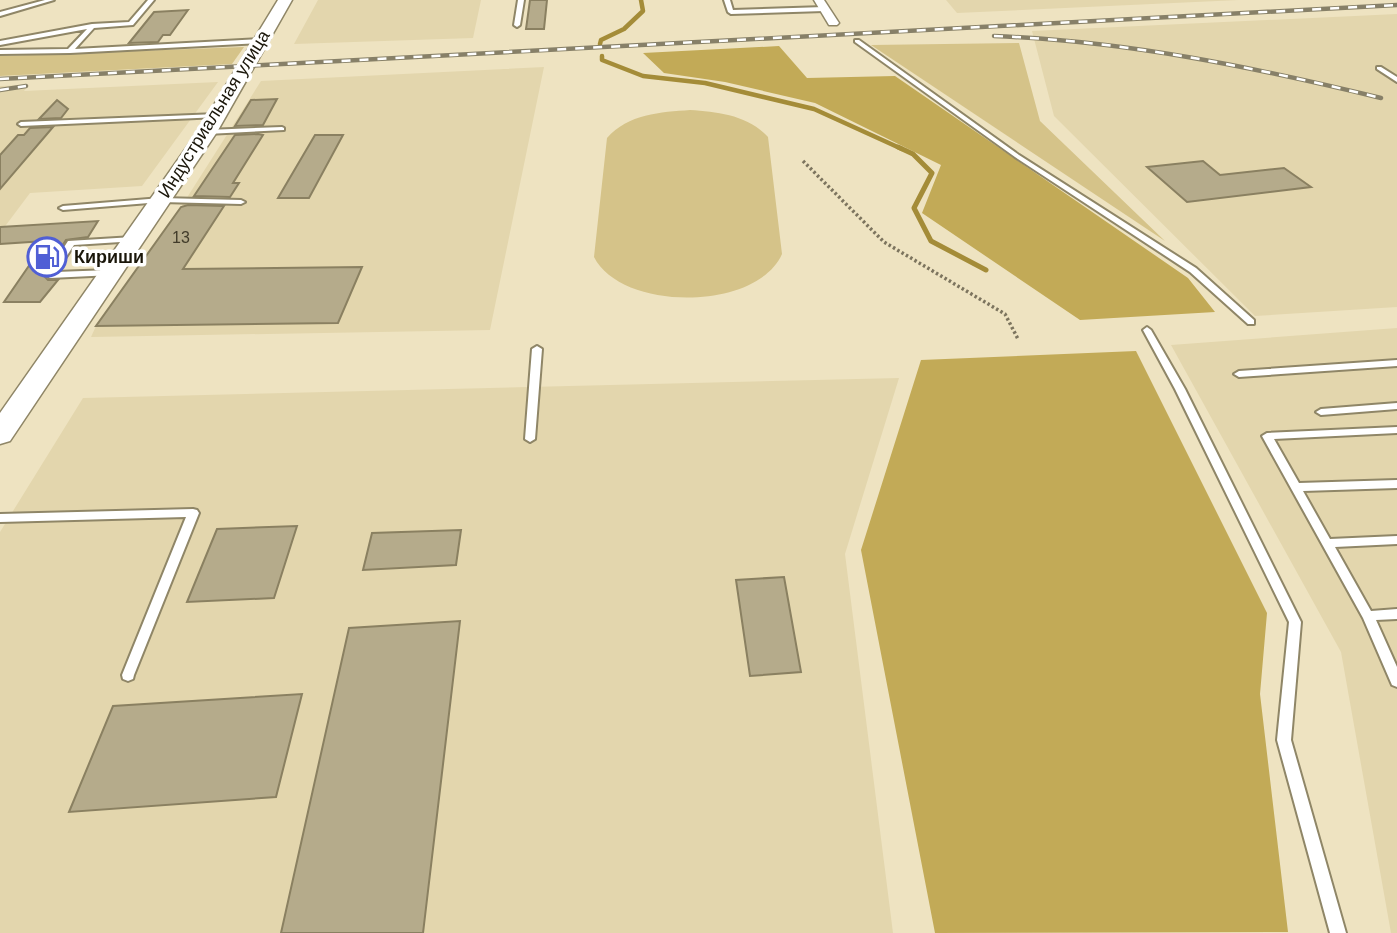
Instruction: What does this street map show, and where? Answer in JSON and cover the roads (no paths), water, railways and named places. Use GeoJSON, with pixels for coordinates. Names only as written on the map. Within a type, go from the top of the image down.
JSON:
{"type":"FeatureCollection","features":[{"type":"Feature","properties":{"kind":"main road","name":"Индустриальная улица"},"geometry":{"type":"LineString","coordinates":[[0,434],[212,124],[285,0]]}},
{"type":"Feature","properties":{"kind":"street"},"geometry":{"type":"LineString","coordinates":[[821,5],[832,23]]}},
{"type":"Feature","properties":{"kind":"lane"},"geometry":{"type":"LineString","coordinates":[[0,14],[51,0]]}},
{"type":"Feature","properties":{"kind":"lane"},"geometry":{"type":"LineString","coordinates":[[0,43],[92,26],[131,24],[151,0]]}},
{"type":"Feature","properties":{"kind":"lane"},"geometry":{"type":"LineString","coordinates":[[517,25],[521,0]]}},
{"type":"Feature","properties":{"kind":"lane"},"geometry":{"type":"LineString","coordinates":[[727,0],[731,12],[821,5]]}},
{"type":"Feature","properties":{"kind":"lane"},"geometry":{"type":"LineString","coordinates":[[70,51],[92,26]]}},
{"type":"Feature","properties":{"kind":"lane"},"geometry":{"type":"LineString","coordinates":[[0,52],[259,41]]}},
{"type":"Feature","properties":{"kind":"lane"},"geometry":{"type":"LineString","coordinates":[[857,41],[1017,156],[1193,270],[1251,322]]}},
{"type":"Feature","properties":{"kind":"lane"},"geometry":{"type":"LineString","coordinates":[[1379,68],[1397,80]]}},
{"type":"Feature","properties":{"kind":"lane"},"geometry":{"type":"LineString","coordinates":[[21,124],[212,124],[282,129]]}},
{"type":"Feature","properties":{"kind":"lane"},"geometry":{"type":"LineString","coordinates":[[63,208],[161,200],[241,202]]}},
{"type":"Feature","properties":{"kind":"lane"},"geometry":{"type":"LineString","coordinates":[[110,273],[50,275],[71,243],[133,239]]}},
{"type":"Feature","properties":{"kind":"lane"},"geometry":{"type":"LineString","coordinates":[[1147,330],[1180,389],[1295,622],[1284,740],[1338,933]]}},
{"type":"Feature","properties":{"kind":"lane"},"geometry":{"type":"LineString","coordinates":[[530,439],[537,348]]}},
{"type":"Feature","properties":{"kind":"lane"},"geometry":{"type":"LineString","coordinates":[[1239,374],[1397,363]]}},
{"type":"Feature","properties":{"kind":"lane"},"geometry":{"type":"LineString","coordinates":[[1321,412],[1397,406]]}},
{"type":"Feature","properties":{"kind":"lane"},"geometry":{"type":"LineString","coordinates":[[1397,430],[1267,436],[1368,616],[1397,679]]}},
{"type":"Feature","properties":{"kind":"lane"},"geometry":{"type":"LineString","coordinates":[[1296,487],[1397,484]]}},
{"type":"Feature","properties":{"kind":"lane"},"geometry":{"type":"LineString","coordinates":[[0,518],[193,513],[128,675]]}},
{"type":"Feature","properties":{"kind":"lane"},"geometry":{"type":"LineString","coordinates":[[1327,543],[1397,540]]}},
{"type":"Feature","properties":{"kind":"lane"},"geometry":{"type":"LineString","coordinates":[[1368,616],[1397,614]]}},
{"type":"Feature","properties":{"kind":"waterway"},"geometry":{"type":"LineString","coordinates":[[600,44],[601,40],[624,29],[643,11],[641,0]]}},
{"type":"Feature","properties":{"kind":"waterway"},"geometry":{"type":"LineString","coordinates":[[602,56],[602,60],[643,76],[705,83],[814,109],[902,149]]}},
{"type":"Feature","properties":{"kind":"waterway"},"geometry":{"type":"LineString","coordinates":[[898,147],[913,154],[932,173],[914,208],[931,241],[986,270]]}},
{"type":"Feature","properties":{"kind":"railway"},"geometry":{"type":"LineString","coordinates":[[0,79],[1397,5]]}},
{"type":"Feature","properties":{"kind":"railway"},"geometry":{"type":"LineString","coordinates":[[994,36],[1092,43],[1189,57],[1381,98]]}},
{"type":"Feature","properties":{"kind":"railway"},"geometry":{"type":"LineString","coordinates":[[0,90],[26,86]]}},
{"type":"Feature","properties":{"kind":"place","name":"Кириши"},"geometry":{"type":"Point","coordinates":[47,257]}}]}
